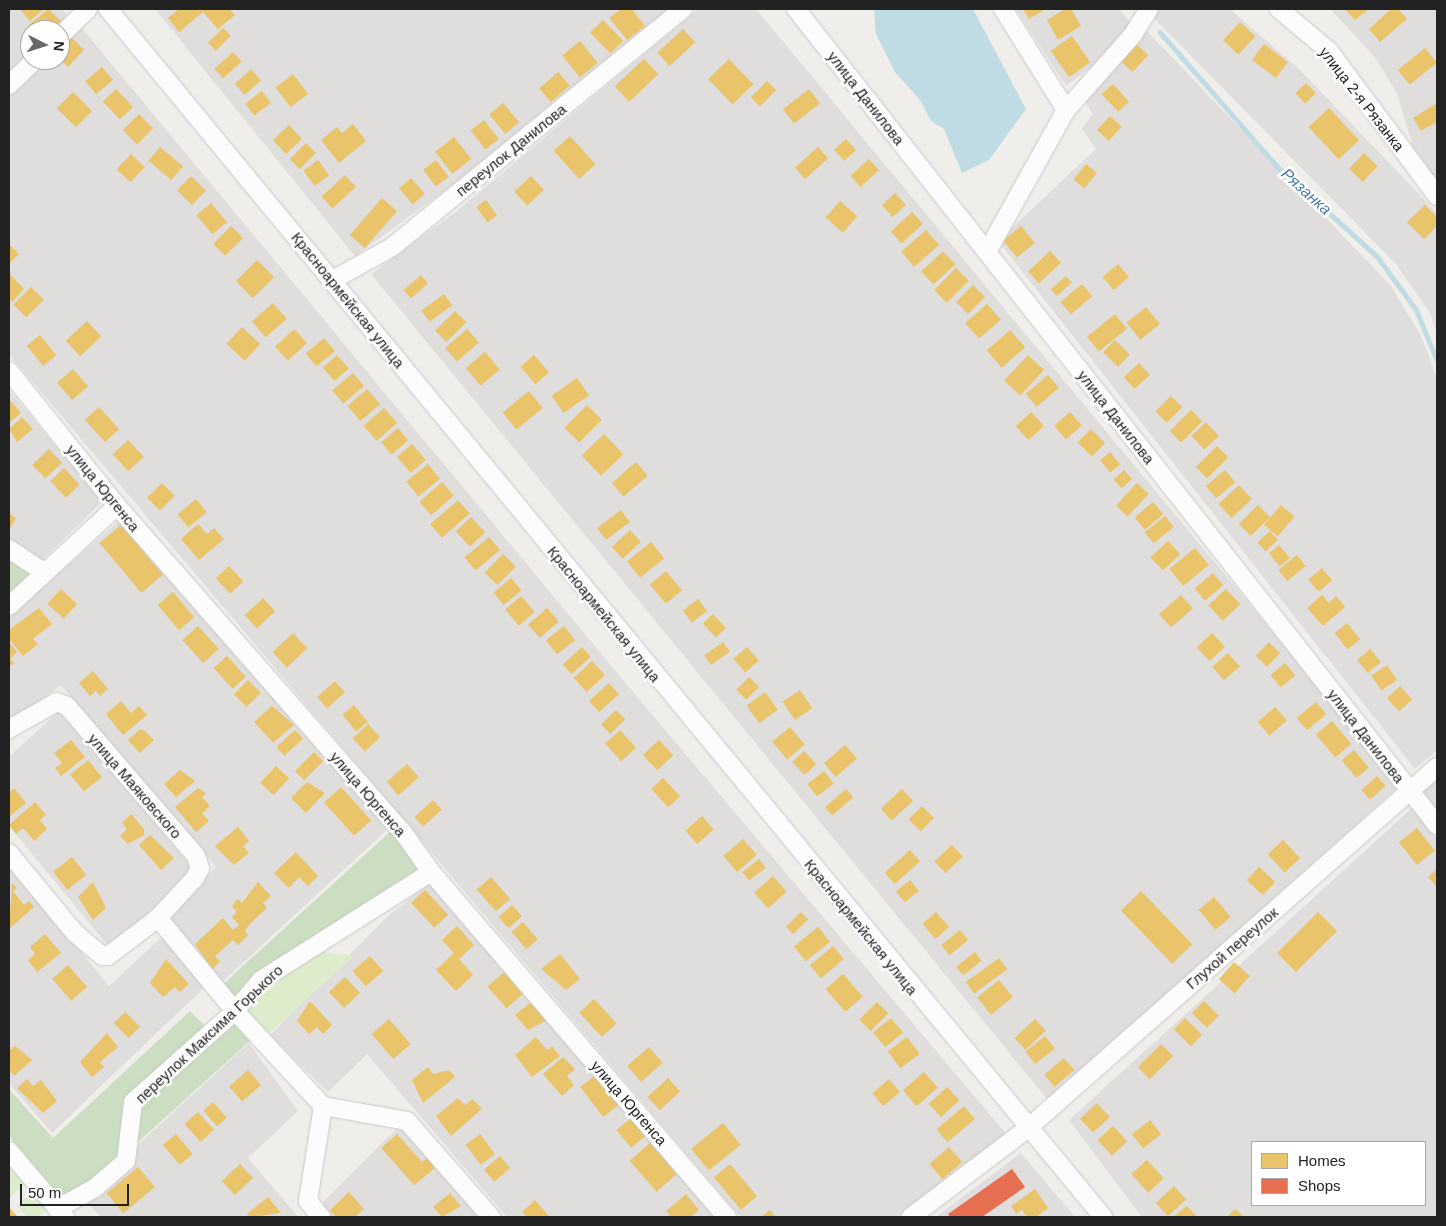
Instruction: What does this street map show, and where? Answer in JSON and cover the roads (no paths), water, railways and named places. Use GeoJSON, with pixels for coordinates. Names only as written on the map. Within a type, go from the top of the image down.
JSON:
{"type":"FeatureCollection","features":[{"type":"Feature","properties":{"kind":"street"},"geometry":{"type":"LineString","coordinates":[[70,26],[88,9]]}},
{"type":"Feature","properties":{"kind":"street","name":"переулок Данилова"},"geometry":{"type":"LineString","coordinates":[[331,280],[392,247],[683,9]]}},
{"type":"Feature","properties":{"kind":"street","name":"улица Данилова"},"geometry":{"type":"LineString","coordinates":[[796,9],[1437,825]]}},
{"type":"Feature","properties":{"kind":"street"},"geometry":{"type":"LineString","coordinates":[[1003,9],[1066,110]]}},
{"type":"Feature","properties":{"kind":"street"},"geometry":{"type":"LineString","coordinates":[[987,252],[1066,110],[1132,36],[1149,9]]}},
{"type":"Feature","properties":{"kind":"street","name":"улица 2-я Рязанка"},"geometry":{"type":"LineString","coordinates":[[1279,9],[1329,51],[1437,196]]}},
{"type":"Feature","properties":{"kind":"street","name":"Красноармейская улица"},"geometry":{"type":"LineString","coordinates":[[117,12],[331,280],[1027,1129],[1103,1217]]}},
{"type":"Feature","properties":{"kind":"street"},"geometry":{"type":"LineString","coordinates":[[9,85],[25,70]]}},
{"type":"Feature","properties":{"kind":"street","name":"улица Юргенса"},"geometry":{"type":"LineString","coordinates":[[9,371],[117,506],[402,832],[431,872],[727,1217]]}},
{"type":"Feature","properties":{"kind":"street"},"geometry":{"type":"LineString","coordinates":[[9,606],[117,506]]}},
{"type":"Feature","properties":{"kind":"street"},"geometry":{"type":"LineString","coordinates":[[9,549],[45,573]]}},
{"type":"Feature","properties":{"kind":"street","name":"улица Маяковского"},"geometry":{"type":"LineString","coordinates":[[9,729],[57,702],[67,706],[196,856],[200,868],[195,878],[158,918],[102,956],[75,933],[9,852]]}},
{"type":"Feature","properties":{"kind":"street","name":"Глухой переулок"},"geometry":{"type":"LineString","coordinates":[[911,1217],[1027,1129],[1437,767]]}},
{"type":"Feature","properties":{"kind":"street","name":"переулок Максима Горького"},"geometry":{"type":"LineString","coordinates":[[61,1213],[126,1162],[133,1102],[235,1011],[276,968],[431,872]]}},
{"type":"Feature","properties":{"kind":"street"},"geometry":{"type":"LineString","coordinates":[[158,918],[235,1011],[323,1106],[407,1121],[491,1217]]}},
{"type":"Feature","properties":{"kind":"street"},"geometry":{"type":"LineString","coordinates":[[320,1217],[308,1201],[323,1106]]}},
{"type":"Feature","properties":{"kind":"street"},"geometry":{"type":"LineString","coordinates":[[9,1151],[61,1213]]}},
{"type":"Feature","properties":{"kind":"water"},"geometry":{"type":"Polygon","coordinates":[[[874,9],[973,9],[1026,109],[989,160],[962,173],[944,129],[931,121],[920,100],[895,72],[876,34],[874,9]]]}},
{"type":"Feature","properties":{"kind":"waterway","name":"Рязанка"},"geometry":{"type":"LineString","coordinates":[[1160,32],[1277,166],[1377,256],[1416,309],[1437,360]]}}]}
